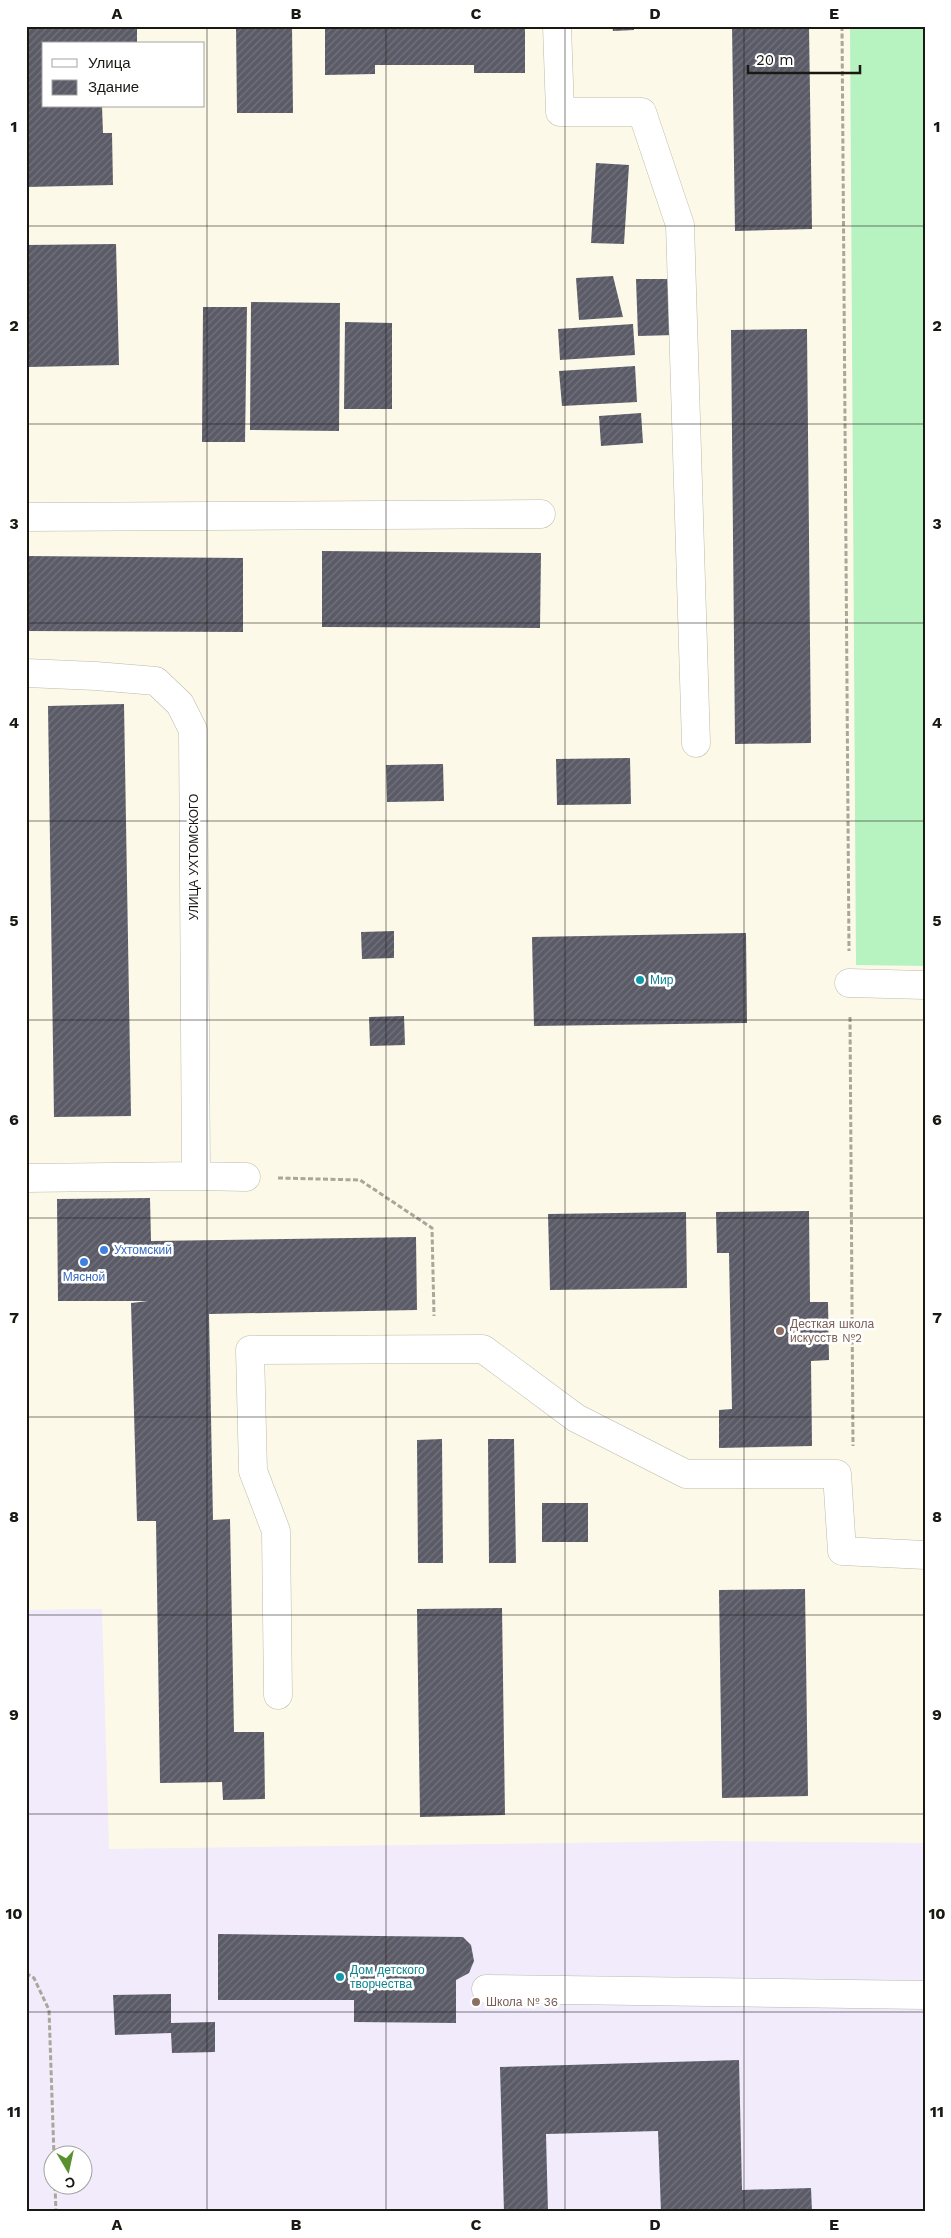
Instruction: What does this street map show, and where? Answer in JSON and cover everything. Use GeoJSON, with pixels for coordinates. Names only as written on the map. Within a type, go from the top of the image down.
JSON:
{"type":"FeatureCollection","features":[{"type":"Feature","properties":{"kind":"street"},"geometry":{"type":"LineString","coordinates":[[557,26],[560,112],[642,112],[680,225],[696,742]]}},
{"type":"Feature","properties":{"kind":"street"},"geometry":{"type":"LineString","coordinates":[[26,517],[541,514]]}},
{"type":"Feature","properties":{"kind":"street","name":"УЛИЦА УХТОМСКОГО"},"geometry":{"type":"LineString","coordinates":[[26,673],[96,676],[156,682],[180,704],[193,730],[196,1176]]}},
{"type":"Feature","properties":{"kind":"street"},"geometry":{"type":"LineString","coordinates":[[849,983],[925,985]]}},
{"type":"Feature","properties":{"kind":"street"},"geometry":{"type":"LineString","coordinates":[[26,1178],[196,1176],[246,1178]]}},
{"type":"Feature","properties":{"kind":"street"},"geometry":{"type":"LineString","coordinates":[[278,1695],[276,1531],[253,1471],[250,1350],[483,1349],[576,1418],[686,1474],[837,1474],[842,1551],[925,1555]]}},
{"type":"Feature","properties":{"kind":"street"},"geometry":{"type":"LineString","coordinates":[[486,1989],[925,1995]]}},
{"type":"Feature","properties":{"kind":"path"},"geometry":{"type":"LineString","coordinates":[[842,26],[853,1452]]}},
{"type":"Feature","properties":{"kind":"path"},"geometry":{"type":"LineString","coordinates":[[246,1178],[360,1180],[432,1228],[435,1349]]}},
{"type":"Feature","properties":{"kind":"path"},"geometry":{"type":"LineString","coordinates":[[26,1973],[34,1978],[49,2010],[54,2146]]}},
{"type":"Feature","properties":{"kind":"path"},"geometry":{"type":"LineString","coordinates":[[55,2196],[56,2212]]}},
{"type":"Feature","properties":{"kind":"shaded area","name":"Школа № 36"},"geometry":{"type":"Polygon","coordinates":[[[102,1609],[109,1849],[714,1841],[925,1843],[925,2212],[26,2212],[26,1610],[102,1609]]]}},
{"type":"Feature","properties":{"kind":"green space"},"geometry":{"type":"Polygon","coordinates":[[[850,26],[925,26],[925,966],[856,965],[850,26]]]}},
{"type":"Feature","properties":{"kind":"building"},"geometry":{"type":"Polygon","coordinates":[[[26,26],[137,26],[137,42],[42,42],[42,108],[102,108],[103,133],[112,133],[113,185],[27,187],[26,26]]]}},
{"type":"Feature","properties":{"kind":"building"},"geometry":{"type":"Polygon","coordinates":[[[236,26],[292,26],[293,113],[237,113],[236,26]]]}},
{"type":"Feature","properties":{"kind":"building"},"geometry":{"type":"Polygon","coordinates":[[[325,26],[525,26],[525,73],[474,73],[474,65],[375,65],[375,74],[325,75],[325,26]]]}},
{"type":"Feature","properties":{"kind":"building"},"geometry":{"type":"Polygon","coordinates":[[[612,26],[634,26],[634,30],[613,31],[612,26]]]}},
{"type":"Feature","properties":{"kind":"building"},"geometry":{"type":"Polygon","coordinates":[[[732,26],[809,26],[812,229],[735,231],[732,26]]]}},
{"type":"Feature","properties":{"kind":"building"},"geometry":{"type":"Polygon","coordinates":[[[596,163],[629,165],[624,244],[591,243],[596,163]]]}},
{"type":"Feature","properties":{"kind":"building"},"geometry":{"type":"Polygon","coordinates":[[[116,244],[119,365],[29,367],[27,245],[116,244]]]}},
{"type":"Feature","properties":{"kind":"building"},"geometry":{"type":"Polygon","coordinates":[[[613,276],[623,317],[579,320],[576,278],[613,276]]]}},
{"type":"Feature","properties":{"kind":"building"},"geometry":{"type":"Polygon","coordinates":[[[636,279],[672,279],[675,335],[638,336],[636,279]]]}},
{"type":"Feature","properties":{"kind":"building"},"geometry":{"type":"Polygon","coordinates":[[[251,302],[340,303],[339,431],[250,430],[251,302]]]}},
{"type":"Feature","properties":{"kind":"building"},"geometry":{"type":"Polygon","coordinates":[[[203,307],[247,307],[245,442],[202,442],[203,307]]]}},
{"type":"Feature","properties":{"kind":"building"},"geometry":{"type":"Polygon","coordinates":[[[345,322],[392,323],[392,409],[344,409],[345,322]]]}},
{"type":"Feature","properties":{"kind":"building"},"geometry":{"type":"Polygon","coordinates":[[[633,324],[635,355],[560,360],[558,329],[633,324]]]}},
{"type":"Feature","properties":{"kind":"building"},"geometry":{"type":"Polygon","coordinates":[[[807,329],[811,743],[735,744],[731,330],[807,329]]]}},
{"type":"Feature","properties":{"kind":"building"},"geometry":{"type":"Polygon","coordinates":[[[635,366],[637,402],[562,406],[559,371],[635,366]]]}},
{"type":"Feature","properties":{"kind":"building"},"geometry":{"type":"Polygon","coordinates":[[[641,413],[643,443],[601,446],[599,416],[641,413]]]}},
{"type":"Feature","properties":{"kind":"building"},"geometry":{"type":"Polygon","coordinates":[[[322,551],[541,553],[540,628],[322,627],[322,551]]]}},
{"type":"Feature","properties":{"kind":"building"},"geometry":{"type":"Polygon","coordinates":[[[26,556],[243,558],[243,632],[26,631],[26,556]]]}},
{"type":"Feature","properties":{"kind":"building"},"geometry":{"type":"Polygon","coordinates":[[[124,704],[131,1116],[54,1117],[48,706],[124,704]]]}},
{"type":"Feature","properties":{"kind":"building"},"geometry":{"type":"Polygon","coordinates":[[[630,758],[631,804],[557,805],[556,759],[630,758]]]}},
{"type":"Feature","properties":{"kind":"building"},"geometry":{"type":"Polygon","coordinates":[[[443,764],[444,801],[387,802],[386,765],[443,764]]]}},
{"type":"Feature","properties":{"kind":"building"},"geometry":{"type":"Polygon","coordinates":[[[394,931],[394,958],[362,959],[361,932],[394,931]]]}},
{"type":"Feature","properties":{"kind":"building","name":"Мир"},"geometry":{"type":"Polygon","coordinates":[[[746,933],[747,1023],[534,1026],[532,937],[746,933]]]}},
{"type":"Feature","properties":{"kind":"building"},"geometry":{"type":"Polygon","coordinates":[[[404,1016],[405,1045],[370,1046],[369,1017],[404,1016]]]}},
{"type":"Feature","properties":{"kind":"building"},"geometry":{"type":"Polygon","coordinates":[[[150,1198],[151,1241],[416,1237],[417,1310],[209,1314],[213,1520],[230,1519],[234,1732],[264,1732],[265,1799],[223,1800],[222,1782],[160,1783],[156,1521],[137,1521],[131,1303],[148,1301],[58,1301],[57,1199],[150,1198]]]}},
{"type":"Feature","properties":{"kind":"building","name":"Десткая школа искусств №2"},"geometry":{"type":"Polygon","coordinates":[[[809,1211],[810,1302],[828,1302],[829,1360],[811,1361],[812,1446],[719,1448],[719,1410],[732,1409],[729,1253],[717,1253],[716,1212],[809,1211]]]}},
{"type":"Feature","properties":{"kind":"building"},"geometry":{"type":"Polygon","coordinates":[[[686,1212],[687,1288],[550,1290],[548,1214],[686,1212]]]}},
{"type":"Feature","properties":{"kind":"building"},"geometry":{"type":"Polygon","coordinates":[[[442,1439],[443,1563],[418,1563],[417,1440],[442,1439]]]}},
{"type":"Feature","properties":{"kind":"building"},"geometry":{"type":"Polygon","coordinates":[[[488,1439],[514,1439],[516,1563],[489,1563],[488,1439]]]}},
{"type":"Feature","properties":{"kind":"building"},"geometry":{"type":"Polygon","coordinates":[[[542,1503],[588,1503],[588,1542],[542,1542],[542,1503]]]}},
{"type":"Feature","properties":{"kind":"building"},"geometry":{"type":"Polygon","coordinates":[[[805,1589],[808,1796],[722,1798],[719,1590],[805,1589]]]}},
{"type":"Feature","properties":{"kind":"building"},"geometry":{"type":"Polygon","coordinates":[[[502,1608],[505,1815],[420,1817],[417,1609],[502,1608]]]}},
{"type":"Feature","properties":{"kind":"building","name":"Дом детского творчества"},"geometry":{"type":"Polygon","coordinates":[[[218,1934],[463,1937],[471,1945],[474,1961],[469,1973],[456,1980],[456,2023],[354,2022],[354,2000],[218,2000],[218,1934]]]}},
{"type":"Feature","properties":{"kind":"building"},"geometry":{"type":"Polygon","coordinates":[[[171,1994],[171,2023],[215,2022],[215,2052],[172,2053],[171,2033],[115,2035],[113,1995],[171,1994]]]}},
{"type":"Feature","properties":{"kind":"building"},"geometry":{"type":"Polygon","coordinates":[[[739,2060],[742,2190],[811,2188],[812,2212],[661,2212],[658,2131],[546,2134],[548,2212],[504,2212],[500,2067],[739,2060]]]}},
{"type":"Feature","properties":{"kind":"place","name":"Мир"},"geometry":{"type":"Point","coordinates":[640,980]}},
{"type":"Feature","properties":{"kind":"place","name":"Ухтомский"},"geometry":{"type":"Point","coordinates":[104,1250]}},
{"type":"Feature","properties":{"kind":"place","name":"Мясной"},"geometry":{"type":"Point","coordinates":[84,1262]}},
{"type":"Feature","properties":{"kind":"place","name":"Десткая школа искусств №2"},"geometry":{"type":"Point","coordinates":[780,1331]}},
{"type":"Feature","properties":{"kind":"place","name":"Дом детского творчества"},"geometry":{"type":"Point","coordinates":[340,1977]}},
{"type":"Feature","properties":{"kind":"place","name":"Школа № 36"},"geometry":{"type":"Point","coordinates":[476,2002]}}]}
